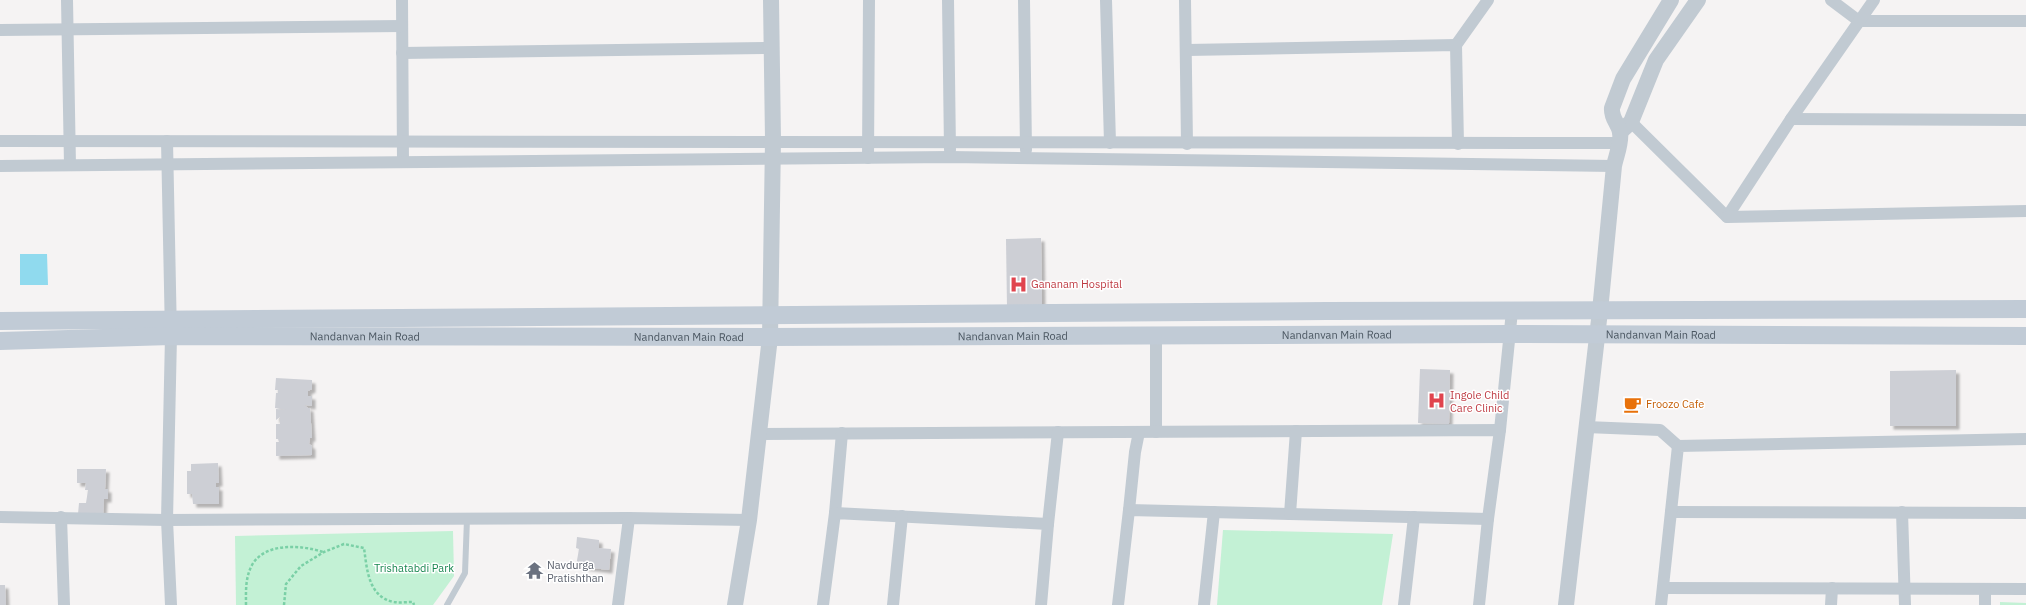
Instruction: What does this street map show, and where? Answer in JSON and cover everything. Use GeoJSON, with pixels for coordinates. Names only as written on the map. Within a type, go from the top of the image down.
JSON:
{"type":"FeatureCollection","features":[{"type":"Feature","properties":{"kind":"main road"},"geometry":{"type":"LineString","coordinates":[[0,321],[170,328],[771,315],[2026,308]]}},
{"type":"Feature","properties":{"kind":"main road","name":"Nandanvan Main Road"},"geometry":{"type":"LineString","coordinates":[[0,341],[170,328],[770,337],[1510,334],[2026,336]]}},
{"type":"Feature","properties":{"kind":"street"},"geometry":{"type":"LineString","coordinates":[[67,0],[70,165]]}},
{"type":"Feature","properties":{"kind":"street"},"geometry":{"type":"LineString","coordinates":[[402,0],[404,162]]}},
{"type":"Feature","properties":{"kind":"street"},"geometry":{"type":"LineString","coordinates":[[735,605],[749,520],[770,337],[773,159],[771,48],[772,0]]}},
{"type":"Feature","properties":{"kind":"street"},"geometry":{"type":"LineString","coordinates":[[868,158],[869,0]]}},
{"type":"Feature","properties":{"kind":"street"},"geometry":{"type":"LineString","coordinates":[[948,0],[950,157]]}},
{"type":"Feature","properties":{"kind":"street"},"geometry":{"type":"LineString","coordinates":[[1024,0],[1026,157]]}},
{"type":"Feature","properties":{"kind":"street"},"geometry":{"type":"LineString","coordinates":[[1106,0],[1110,143]]}},
{"type":"Feature","properties":{"kind":"street"},"geometry":{"type":"LineString","coordinates":[[1185,0],[1187,50],[1187,144]]}},
{"type":"Feature","properties":{"kind":"street"},"geometry":{"type":"LineString","coordinates":[[1458,144],[1456,45],[1488,0]]}},
{"type":"Feature","properties":{"kind":"street"},"geometry":{"type":"LineString","coordinates":[[1671,0],[1623,79],[1611,114],[1623,132],[1727,217],[2026,211]]}},
{"type":"Feature","properties":{"kind":"street"},"geometry":{"type":"LineString","coordinates":[[1566,605],[1600,311],[1614,166],[1623,132],[1656,60],[1698,0]]}},
{"type":"Feature","properties":{"kind":"street"},"geometry":{"type":"LineString","coordinates":[[1831,0],[1859,22],[2026,22]]}},
{"type":"Feature","properties":{"kind":"street"},"geometry":{"type":"LineString","coordinates":[[1727,217],[1791,119],[1874,0]]}},
{"type":"Feature","properties":{"kind":"street"},"geometry":{"type":"LineString","coordinates":[[0,30],[402,26]]}},
{"type":"Feature","properties":{"kind":"street"},"geometry":{"type":"LineString","coordinates":[[1187,50],[1456,45]]}},
{"type":"Feature","properties":{"kind":"street"},"geometry":{"type":"LineString","coordinates":[[402,53],[771,48]]}},
{"type":"Feature","properties":{"kind":"street"},"geometry":{"type":"LineString","coordinates":[[1791,119],[2026,120]]}},
{"type":"Feature","properties":{"kind":"street"},"geometry":{"type":"LineString","coordinates":[[0,141],[773,140],[1187,144],[1458,144],[1623,132]]}},
{"type":"Feature","properties":{"kind":"street"},"geometry":{"type":"LineString","coordinates":[[167,141],[170,328],[168,520],[171,605]]}},
{"type":"Feature","properties":{"kind":"street"},"geometry":{"type":"LineString","coordinates":[[0,166],[1026,157],[1614,166]]}},
{"type":"Feature","properties":{"kind":"street"},"geometry":{"type":"LineString","coordinates":[[1479,605],[1488,519],[1500,430],[1512,311]]}},
{"type":"Feature","properties":{"kind":"street"},"geometry":{"type":"LineString","coordinates":[[1156,336],[1156,432]]}},
{"type":"Feature","properties":{"kind":"street"},"geometry":{"type":"LineString","coordinates":[[1586,427],[1660,430],[1678,446],[2026,439]]}},
{"type":"Feature","properties":{"kind":"street"},"geometry":{"type":"LineString","coordinates":[[758,434],[1500,430]]}},
{"type":"Feature","properties":{"kind":"street"},"geometry":{"type":"LineString","coordinates":[[1290,514],[1296,431]]}},
{"type":"Feature","properties":{"kind":"street"},"geometry":{"type":"LineString","coordinates":[[1041,605],[1058,432]]}},
{"type":"Feature","properties":{"kind":"street"},"geometry":{"type":"LineString","coordinates":[[1118,605],[1135,452],[1139,432]]}},
{"type":"Feature","properties":{"kind":"street"},"geometry":{"type":"LineString","coordinates":[[823,605],[836,513],[842,433]]}},
{"type":"Feature","properties":{"kind":"street"},"geometry":{"type":"LineString","coordinates":[[1661,605],[1678,446]]}},
{"type":"Feature","properties":{"kind":"street"},"geometry":{"type":"LineString","coordinates":[[1129,510],[1488,519]]}},
{"type":"Feature","properties":{"kind":"street"},"geometry":{"type":"LineString","coordinates":[[1204,605],[1214,512]]}},
{"type":"Feature","properties":{"kind":"street"},"geometry":{"type":"LineString","coordinates":[[1671,512],[2026,513]]}},
{"type":"Feature","properties":{"kind":"street"},"geometry":{"type":"LineString","coordinates":[[1902,512],[1905,605]]}},
{"type":"Feature","properties":{"kind":"street"},"geometry":{"type":"LineString","coordinates":[[836,513],[1048,524]]}},
{"type":"Feature","properties":{"kind":"street"},"geometry":{"type":"LineString","coordinates":[[893,605],[902,516]]}},
{"type":"Feature","properties":{"kind":"street"},"geometry":{"type":"LineString","coordinates":[[0,517],[168,520],[629,518],[749,520]]}},
{"type":"Feature","properties":{"kind":"street"},"geometry":{"type":"LineString","coordinates":[[61,517],[64,605]]}},
{"type":"Feature","properties":{"kind":"street"},"geometry":{"type":"LineString","coordinates":[[1404,605],[1414,517]]}},
{"type":"Feature","properties":{"kind":"street"},"geometry":{"type":"LineString","coordinates":[[618,605],[629,518]]}},
{"type":"Feature","properties":{"kind":"street"},"geometry":{"type":"LineString","coordinates":[[1663,588],[2026,589]]}},
{"type":"Feature","properties":{"kind":"street"},"geometry":{"type":"LineString","coordinates":[[1831,605],[1832,588]]}},
{"type":"Feature","properties":{"kind":"street"},"geometry":{"type":"LineString","coordinates":[[1985,589],[1985,605]]}},
{"type":"Feature","properties":{"kind":"lane"},"geometry":{"type":"LineString","coordinates":[[447,605],[465,573],[467,519]]}},
{"type":"Feature","properties":{"kind":"path"},"geometry":{"type":"LineString","coordinates":[[284,605],[286,584],[300,566],[324,552],[344,544],[364,548],[369,583],[380,596],[394,602],[413,602],[414,605]]}},
{"type":"Feature","properties":{"kind":"path"},"geometry":{"type":"LineString","coordinates":[[246,605],[248,575],[252,564],[260,556],[271,549],[291,547],[302,547],[324,552]]}},
{"type":"Feature","properties":{"kind":"green space"},"geometry":{"type":"Polygon","coordinates":[[[1223,530],[1393,534],[1382,605],[1217,605],[1223,530]]]}},
{"type":"Feature","properties":{"kind":"green space","name":"Trishatabdi Park"},"geometry":{"type":"Polygon","coordinates":[[[453,531],[454,576],[433,605],[236,605],[235,536],[453,531]]]}},
{"type":"Feature","properties":{"kind":"green space"},"geometry":{"type":"Polygon","coordinates":[[[2000,602],[2026,603],[2026,605],[2000,605],[2000,602]]]}},
{"type":"Feature","properties":{"kind":"water"},"geometry":{"type":"Polygon","coordinates":[[[20,254],[47,254],[48,285],[20,285],[20,254]]]}},
{"type":"Feature","properties":{"kind":"building"},"geometry":{"type":"Polygon","coordinates":[[[1041,238],[1042,308],[1007,308],[1006,239],[1041,238]]]}},
{"type":"Feature","properties":{"kind":"building"},"geometry":{"type":"Polygon","coordinates":[[[1420,369],[1450,370],[1449,424],[1418,423],[1420,369]]]}},
{"type":"Feature","properties":{"kind":"building"},"geometry":{"type":"Polygon","coordinates":[[[1956,370],[1956,426],[1890,426],[1890,371],[1956,370]]]}},
{"type":"Feature","properties":{"kind":"building"},"geometry":{"type":"Polygon","coordinates":[[[276,378],[312,380],[312,389],[308,391],[308,396],[312,396],[312,406],[304,405],[310,408],[312,438],[310,438],[309,444],[312,446],[312,455],[276,456],[276,442],[279,442],[278,439],[276,439],[276,424],[280,424],[280,417],[276,420],[276,409],[287,410],[275,408],[276,393],[278,393],[278,390],[275,390],[276,378]]]}},
{"type":"Feature","properties":{"kind":"building"},"geometry":{"type":"Polygon","coordinates":[[[218,463],[219,483],[216,483],[216,487],[219,487],[219,504],[193,504],[192,494],[187,494],[187,471],[191,471],[191,464],[218,463]]]}},
{"type":"Feature","properties":{"kind":"building"},"geometry":{"type":"Polygon","coordinates":[[[77,469],[106,469],[105,489],[108,489],[108,499],[104,499],[103,515],[78,514],[79,503],[86,503],[88,490],[85,490],[86,483],[77,483],[77,469]]]}},
{"type":"Feature","properties":{"kind":"building"},"geometry":{"type":"Polygon","coordinates":[[[577,537],[599,540],[599,548],[611,549],[609,570],[576,566],[579,549],[576,548],[577,537]]]}},
{"type":"Feature","properties":{"kind":"building"},"geometry":{"type":"Polygon","coordinates":[[[0,585],[5,585],[6,605],[0,605],[0,585]]]}},
{"type":"Feature","properties":{"kind":"place","name":"Gananam Hospital"},"geometry":{"type":"Point","coordinates":[1018,284]}},
{"type":"Feature","properties":{"kind":"place","name":"Ingole Child Care Clinic"},"geometry":{"type":"Point","coordinates":[1437,401]}},
{"type":"Feature","properties":{"kind":"place","name":"Froozo Cafe"},"geometry":{"type":"Point","coordinates":[1633,404]}},
{"type":"Feature","properties":{"kind":"place","name":"Navdurga Pratishthan"},"geometry":{"type":"Point","coordinates":[534,571]}}]}
